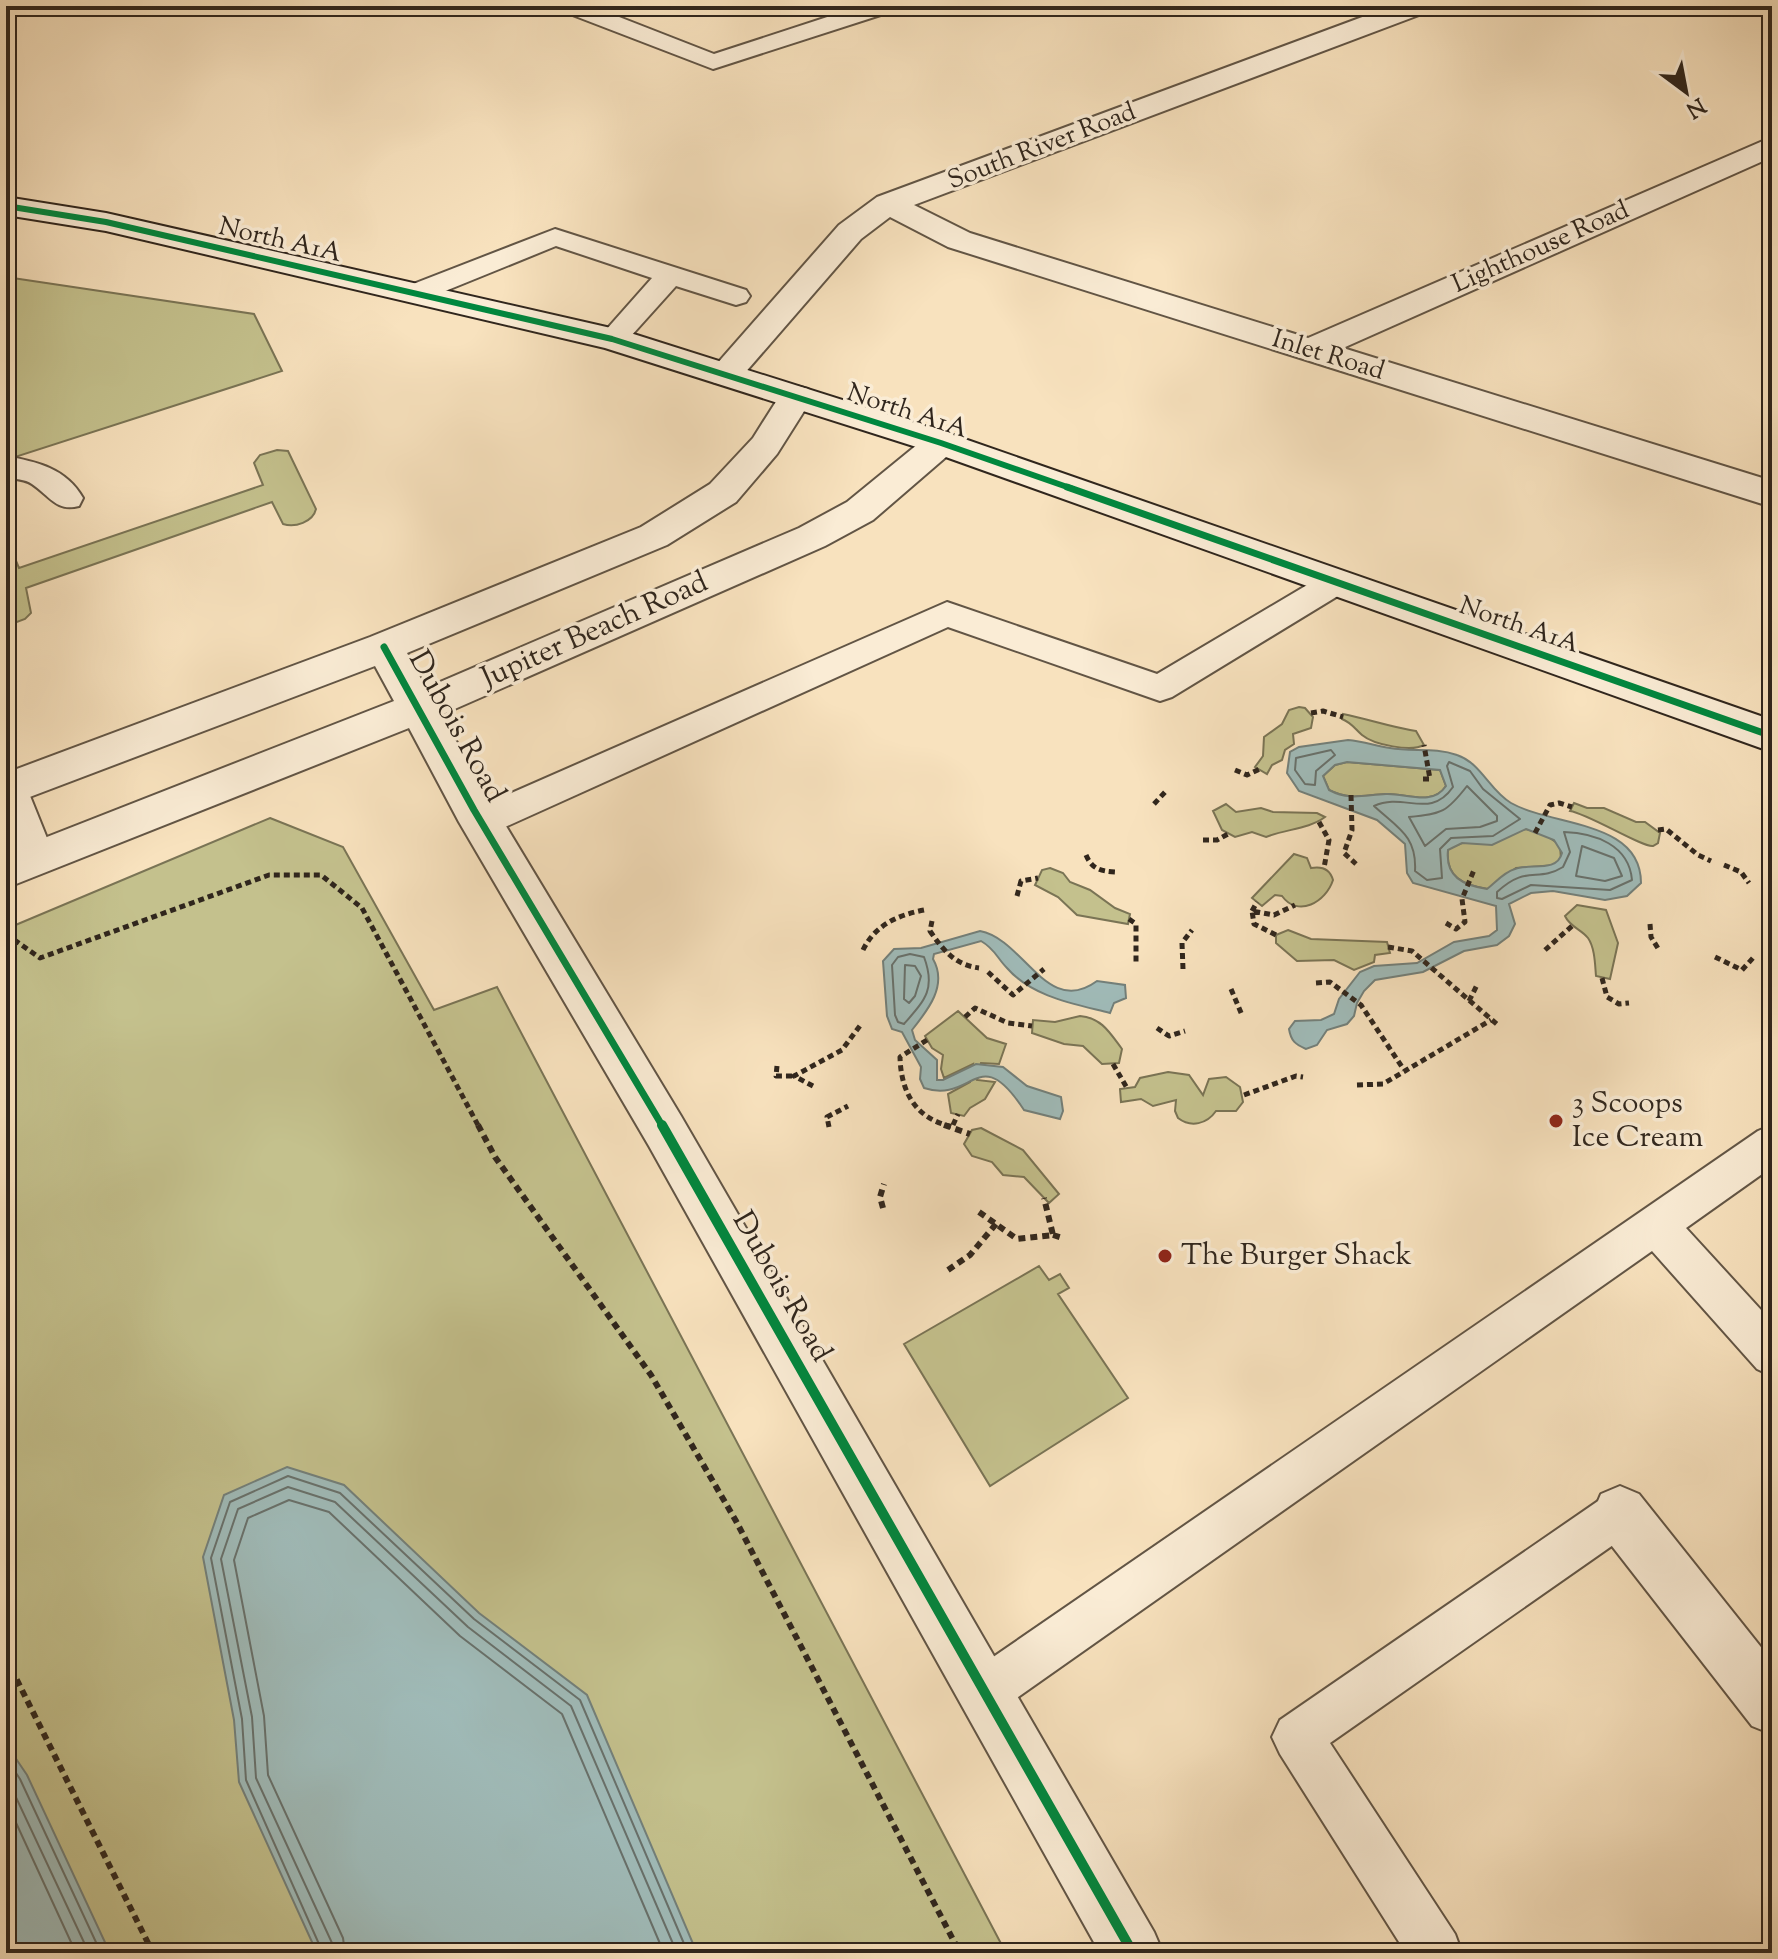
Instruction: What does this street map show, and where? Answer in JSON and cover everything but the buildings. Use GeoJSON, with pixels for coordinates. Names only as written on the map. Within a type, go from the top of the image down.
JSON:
{"type":"FeatureCollection","features":[{"type":"Feature","properties":{"kind":"street","name":"South River Road"},"geometry":{"type":"LineString","coordinates":[[725,374],[850,232],[888,204],[1417,6]]}},
{"type":"Feature","properties":{"kind":"street","name":"Lighthouse Road"},"geometry":{"type":"LineString","coordinates":[[1310,350],[1772,146]]}},
{"type":"Feature","properties":{"kind":"street","name":"Inlet Road"},"geometry":{"type":"LineString","coordinates":[[888,204],[959,240],[1772,494]]}},
{"type":"Feature","properties":{"kind":"street","name":"North A1A"},"geometry":{"type":"LineString","coordinates":[[6,206],[106,222],[612,339],[941,443],[1772,736]]}},
{"type":"Feature","properties":{"kind":"street","name":"Jupiter Beach Road"},"geometry":{"type":"LineString","coordinates":[[7,787],[384,647],[654,536],[723,493],[765,446],[796,397]]}},
{"type":"Feature","properties":{"kind":"street","name":"Jupiter Beach Road"},"geometry":{"type":"LineString","coordinates":[[22,864],[418,708],[812,537],[860,511],[941,443]]}},
{"type":"Feature","properties":{"kind":"street","name":"Dubois Road"},"geometry":{"type":"LineString","coordinates":[[384,647],[481,822],[665,1131],[1133,1953]]}},
{"type":"Feature","properties":{"kind":"street"},"geometry":{"type":"LineString","coordinates":[[1620,1513],[1772,1706]]}},
{"type":"Feature","properties":{"kind":"lane"},"geometry":{"type":"LineString","coordinates":[[570,6],[713,62],[885,6]]}},
{"type":"Feature","properties":{"kind":"lane"},"geometry":{"type":"LineString","coordinates":[[418,292],[555,237],[736,296]]}},
{"type":"Feature","properties":{"kind":"lane"},"geometry":{"type":"LineString","coordinates":[[612,339],[670,275]]}},
{"type":"Feature","properties":{"kind":"lane"},"geometry":{"type":"LineString","coordinates":[[6,467],[39,473],[68,498]]}},
{"type":"Feature","properties":{"kind":"lane"},"geometry":{"type":"LineString","coordinates":[[481,822],[947,614],[1160,688],[1335,583]]}},
{"type":"Feature","properties":{"kind":"lane"},"geometry":{"type":"LineString","coordinates":[[7,787],[22,864]]}},
{"type":"Feature","properties":{"kind":"lane"},"geometry":{"type":"LineString","coordinates":[[984,1692],[1772,1144]]}},
{"type":"Feature","properties":{"kind":"lane"},"geometry":{"type":"LineString","coordinates":[[1656,1225],[1772,1354]]}},
{"type":"Feature","properties":{"kind":"lane"},"geometry":{"type":"LineString","coordinates":[[1436,1953],[1297,1737],[1620,1513]]}},
{"type":"Feature","properties":{"kind":"path"},"geometry":{"type":"LineString","coordinates":[[1311,713],[1323,711],[1343,717]]}},
{"type":"Feature","properties":{"kind":"path"},"geometry":{"type":"LineString","coordinates":[[1423,779],[1430,779],[1425,746]]}},
{"type":"Feature","properties":{"kind":"path"},"geometry":{"type":"LineString","coordinates":[[1235,770],[1247,775],[1260,769]]}},
{"type":"Feature","properties":{"kind":"path"},"geometry":{"type":"LineString","coordinates":[[1154,804],[1167,790]]}},
{"type":"Feature","properties":{"kind":"path"},"geometry":{"type":"LineString","coordinates":[[1351,796],[1350,814],[1355,833],[1344,853],[1356,864]]}},
{"type":"Feature","properties":{"kind":"path"},"geometry":{"type":"LineString","coordinates":[[1536,832],[1543,813],[1550,805],[1559,803],[1572,807]]}},
{"type":"Feature","properties":{"kind":"path"},"geometry":{"type":"LineString","coordinates":[[1319,822],[1329,840],[1324,868]]}},
{"type":"Feature","properties":{"kind":"path"},"geometry":{"type":"LineString","coordinates":[[1658,830],[1666,829],[1698,855],[1711,861]]}},
{"type":"Feature","properties":{"kind":"path"},"geometry":{"type":"LineString","coordinates":[[1203,840],[1217,840],[1228,834]]}},
{"type":"Feature","properties":{"kind":"path"},"geometry":{"type":"LineString","coordinates":[[1086,855],[1090,865],[1101,871],[1115,872]]}},
{"type":"Feature","properties":{"kind":"path"},"geometry":{"type":"LineString","coordinates":[[1724,865],[1741,872],[1749,883]]}},
{"type":"Feature","properties":{"kind":"path"},"geometry":{"type":"LineString","coordinates":[[1446,923],[1456,929],[1465,922],[1462,899],[1474,870]]}},
{"type":"Feature","properties":{"kind":"path"},"geometry":{"type":"LineString","coordinates":[[6,934],[40,958],[269,875],[321,875],[362,908],[495,1157],[651,1375],[736,1521],[960,1953]]}},
{"type":"Feature","properties":{"kind":"path"},"geometry":{"type":"LineString","coordinates":[[1017,896],[1021,881],[1038,878]]}},
{"type":"Feature","properties":{"kind":"path"},"geometry":{"type":"LineString","coordinates":[[1763,893],[1772,895]]}},
{"type":"Feature","properties":{"kind":"path"},"geometry":{"type":"LineString","coordinates":[[1257,902],[1252,911],[1254,924],[1276,935]]}},
{"type":"Feature","properties":{"kind":"path"},"geometry":{"type":"LineString","coordinates":[[1252,911],[1267,917],[1281,916],[1295,905]]}},
{"type":"Feature","properties":{"kind":"path"},"geometry":{"type":"LineString","coordinates":[[863,950],[870,935],[887,922],[904,913],[924,910]]}},
{"type":"Feature","properties":{"kind":"path"},"geometry":{"type":"LineString","coordinates":[[1129,919],[1136,924],[1136,963]]}},
{"type":"Feature","properties":{"kind":"path"},"geometry":{"type":"LineString","coordinates":[[932,921],[930,931],[946,952],[961,967],[979,968]]}},
{"type":"Feature","properties":{"kind":"path"},"geometry":{"type":"LineString","coordinates":[[1650,924],[1651,937],[1659,950]]}},
{"type":"Feature","properties":{"kind":"path"},"geometry":{"type":"LineString","coordinates":[[1545,950],[1572,926]]}},
{"type":"Feature","properties":{"kind":"path"},"geometry":{"type":"LineString","coordinates":[[1183,969],[1182,943],[1192,930]]}},
{"type":"Feature","properties":{"kind":"path"},"geometry":{"type":"LineString","coordinates":[[1388,947],[1401,947],[1419,957],[1499,1026]]}},
{"type":"Feature","properties":{"kind":"path"},"geometry":{"type":"LineString","coordinates":[[1715,957],[1742,970],[1753,958]]}},
{"type":"Feature","properties":{"kind":"path"},"geometry":{"type":"LineString","coordinates":[[988,972],[1013,995],[1042,971]]}},
{"type":"Feature","properties":{"kind":"path"},"geometry":{"type":"LineString","coordinates":[[1602,978],[1607,997],[1619,1004],[1629,1003]]}},
{"type":"Feature","properties":{"kind":"path"},"geometry":{"type":"LineString","coordinates":[[1316,983],[1330,982],[1361,1005],[1404,1070]]}},
{"type":"Feature","properties":{"kind":"path"},"geometry":{"type":"LineString","coordinates":[[1469,1001],[1477,985]]}},
{"type":"Feature","properties":{"kind":"path"},"geometry":{"type":"LineString","coordinates":[[1231,989],[1242,1015]]}},
{"type":"Feature","properties":{"kind":"path"},"geometry":{"type":"LineString","coordinates":[[965,1017],[975,1008],[1008,1023],[1032,1026]]}},
{"type":"Feature","properties":{"kind":"path"},"geometry":{"type":"LineString","coordinates":[[1357,1085],[1383,1084],[1491,1020]]}},
{"type":"Feature","properties":{"kind":"path"},"geometry":{"type":"LineString","coordinates":[[777,1066],[776,1076],[794,1076],[840,1052],[854,1040],[862,1023]]}},
{"type":"Feature","properties":{"kind":"path"},"geometry":{"type":"LineString","coordinates":[[1157,1028],[1169,1036],[1185,1031]]}},
{"type":"Feature","properties":{"kind":"path"},"geometry":{"type":"LineString","coordinates":[[925,1041],[900,1057],[899,1074],[906,1093],[919,1112],[935,1123],[953,1125],[970,1134]]}},
{"type":"Feature","properties":{"kind":"path"},"geometry":{"type":"LineString","coordinates":[[833,1048],[840,1052]]}},
{"type":"Feature","properties":{"kind":"path"},"geometry":{"type":"LineString","coordinates":[[1113,1064],[1127,1088]]}},
{"type":"Feature","properties":{"kind":"path"},"geometry":{"type":"LineString","coordinates":[[794,1076],[813,1086]]}},
{"type":"Feature","properties":{"kind":"path"},"geometry":{"type":"LineString","coordinates":[[1244,1095],[1296,1076],[1303,1077]]}},
{"type":"Feature","properties":{"kind":"path"},"geometry":{"type":"LineString","coordinates":[[829,1127],[827,1117],[848,1106]]}},
{"type":"Feature","properties":{"kind":"path"},"geometry":{"type":"LineString","coordinates":[[953,1125],[958,1114]]}},
{"type":"Feature","properties":{"kind":"path"},"geometry":{"type":"LineString","coordinates":[[883,1208],[880,1197],[884,1184]]}},
{"type":"Feature","properties":{"kind":"path"},"geometry":{"type":"LineString","coordinates":[[1044,1198],[1053,1235]]}},
{"type":"Feature","properties":{"kind":"path"},"geometry":{"type":"LineString","coordinates":[[979,1212],[1017,1239],[1053,1235],[1063,1238]]}},
{"type":"Feature","properties":{"kind":"path"},"geometry":{"type":"LineString","coordinates":[[948,1270],[970,1255],[996,1224]]}},
{"type":"Feature","properties":{"kind":"path"},"geometry":{"type":"LineString","coordinates":[[6,1658],[153,1953]]}},
{"type":"Feature","properties":{"kind":"shaded area"},"geometry":{"type":"Polygon","coordinates":[[[6,277],[254,314],[282,371],[6,460],[6,277]]]}},
{"type":"Feature","properties":{"kind":"shaded area"},"geometry":{"type":"Polygon","coordinates":[[[277,450],[288,451],[316,509],[307,521],[283,524],[272,502],[26,588],[31,613],[25,619],[6,626],[6,543],[19,568],[263,485],[254,463],[260,455],[277,450]]]}},
{"type":"Feature","properties":{"kind":"shaded area"},"geometry":{"type":"Polygon","coordinates":[[[1305,708],[1313,717],[1311,728],[1293,734],[1294,744],[1285,750],[1282,760],[1272,765],[1267,774],[1255,767],[1263,756],[1264,737],[1282,724],[1289,710],[1305,708]]]}},
{"type":"Feature","properties":{"kind":"shaded area"},"geometry":{"type":"Polygon","coordinates":[[[1343,714],[1416,731],[1424,745],[1402,748],[1375,742],[1342,719],[1343,714]]]}},
{"type":"Feature","properties":{"kind":"shaded area"},"geometry":{"type":"Polygon","coordinates":[[[1347,762],[1440,770],[1446,786],[1434,796],[1418,798],[1394,794],[1350,796],[1329,790],[1323,776],[1335,765],[1347,762]]]}},
{"type":"Feature","properties":{"kind":"shaded area"},"geometry":{"type":"Polygon","coordinates":[[[1574,803],[1587,808],[1604,808],[1636,822],[1645,822],[1660,833],[1658,843],[1647,845],[1570,811],[1574,803]]]}},
{"type":"Feature","properties":{"kind":"shaded area"},"geometry":{"type":"Polygon","coordinates":[[[1226,804],[1236,812],[1261,808],[1273,812],[1317,813],[1325,817],[1312,824],[1266,837],[1252,832],[1235,837],[1222,830],[1213,811],[1226,804]]]}},
{"type":"Feature","properties":{"kind":"shaded area"},"geometry":{"type":"Polygon","coordinates":[[[270,818],[343,847],[434,1010],[497,987],[1006,1953],[6,1953],[6,929],[270,818]]]}},
{"type":"Feature","properties":{"kind":"shaded area"},"geometry":{"type":"Polygon","coordinates":[[[1526,829],[1544,834],[1560,845],[1561,860],[1555,865],[1516,868],[1488,889],[1464,882],[1449,866],[1448,849],[1526,829]]]}},
{"type":"Feature","properties":{"kind":"shaded area"},"geometry":{"type":"Polygon","coordinates":[[[1294,854],[1307,858],[1311,868],[1328,871],[1333,880],[1329,888],[1318,901],[1311,904],[1296,906],[1275,895],[1262,906],[1252,898],[1294,854]]]}},
{"type":"Feature","properties":{"kind":"shaded area"},"geometry":{"type":"Polygon","coordinates":[[[1050,868],[1130,914],[1128,924],[1077,915],[1058,897],[1035,885],[1042,870],[1050,868]]]}},
{"type":"Feature","properties":{"kind":"shaded area"},"geometry":{"type":"Polygon","coordinates":[[[1577,905],[1606,910],[1618,943],[1610,979],[1596,976],[1590,942],[1565,916],[1577,905]]]}},
{"type":"Feature","properties":{"kind":"shaded area"},"geometry":{"type":"Polygon","coordinates":[[[1288,930],[1311,939],[1387,942],[1390,953],[1375,955],[1374,962],[1354,970],[1334,960],[1297,961],[1276,943],[1276,935],[1288,930]]]}},
{"type":"Feature","properties":{"kind":"shaded area"},"geometry":{"type":"Polygon","coordinates":[[[958,1011],[987,1038],[1006,1044],[999,1064],[981,1063],[977,1080],[995,1082],[985,1099],[970,1108],[964,1116],[951,1113],[948,1094],[970,1082],[973,1064],[944,1078],[941,1069],[943,1055],[932,1048],[925,1036],[958,1011]]]}},
{"type":"Feature","properties":{"kind":"shaded area"},"geometry":{"type":"Polygon","coordinates":[[[1080,1016],[1100,1023],[1109,1032],[1122,1049],[1119,1063],[1102,1064],[1083,1046],[1064,1044],[1032,1033],[1033,1020],[1055,1022],[1080,1016]]]}},
{"type":"Feature","properties":{"kind":"shaded area"},"geometry":{"type":"Polygon","coordinates":[[[1168,1072],[1189,1075],[1203,1095],[1209,1079],[1226,1077],[1240,1087],[1243,1102],[1236,1111],[1216,1111],[1208,1119],[1193,1124],[1178,1118],[1176,1100],[1153,1106],[1141,1099],[1121,1102],[1120,1089],[1135,1087],[1140,1078],[1168,1072]]]}},
{"type":"Feature","properties":{"kind":"shaded area"},"geometry":{"type":"Polygon","coordinates":[[[981,1128],[1023,1150],[1059,1194],[1049,1203],[1024,1177],[1003,1175],[992,1162],[972,1156],[964,1144],[972,1130],[981,1128]]]}},
{"type":"Feature","properties":{"kind":"shaded area"},"geometry":{"type":"Polygon","coordinates":[[[1039,1266],[1049,1280],[1060,1274],[1069,1288],[1058,1294],[1128,1398],[990,1486],[904,1344],[1039,1266]]]}},
{"type":"Feature","properties":{"kind":"water"},"geometry":{"type":"Polygon","coordinates":[[[1348,740],[1457,755],[1473,764],[1511,803],[1592,828],[1627,847],[1637,862],[1641,883],[1627,896],[1605,900],[1553,891],[1531,893],[1509,904],[1515,924],[1509,936],[1497,945],[1464,951],[1423,972],[1375,980],[1364,991],[1354,1016],[1347,1024],[1327,1030],[1317,1045],[1306,1049],[1294,1042],[1289,1029],[1295,1021],[1321,1020],[1334,1014],[1339,999],[1360,972],[1374,966],[1417,963],[1454,942],[1489,936],[1497,930],[1496,906],[1413,883],[1407,873],[1405,844],[1377,820],[1299,791],[1287,773],[1290,752],[1299,747],[1348,740]],[[1347,762],[1335,765],[1323,776],[1329,790],[1350,796],[1394,794],[1418,798],[1434,796],[1446,786],[1440,770],[1347,762]],[[1526,829],[1492,845],[1462,843],[1448,850],[1449,867],[1463,882],[1487,889],[1511,870],[1555,863],[1562,853],[1554,840],[1526,829]]]}},
{"type":"Feature","properties":{"kind":"water"},"geometry":{"type":"Polygon","coordinates":[[[980,931],[996,937],[1050,984],[1064,990],[1079,990],[1097,981],[1125,985],[1126,998],[1114,1003],[1110,1013],[1041,993],[1017,978],[981,941],[934,954],[937,988],[930,1006],[912,1030],[915,1040],[937,1060],[937,1080],[976,1064],[1003,1067],[1027,1086],[1061,1097],[1063,1111],[1060,1119],[1024,1110],[1009,1090],[996,1079],[985,1076],[941,1091],[924,1088],[920,1079],[921,1067],[902,1032],[892,1029],[887,1016],[883,961],[894,949],[921,948],[980,931]]]}},
{"type":"Feature","properties":{"kind":"water"},"geometry":{"type":"Polygon","coordinates":[[[287,1467],[344,1485],[479,1613],[587,1695],[697,1953],[317,1953],[239,1782],[234,1720],[203,1557],[224,1495],[287,1467]]]}},
{"type":"Feature","properties":{"kind":"water"},"geometry":{"type":"Polygon","coordinates":[[[6,1744],[27,1775],[110,1953],[6,1953],[6,1744]]]}},
{"type":"Feature","properties":{"kind":"cycle path"},"geometry":{"type":"LineString","coordinates":[[6,206],[106,222],[612,339],[941,443],[1772,736]]}},
{"type":"Feature","properties":{"kind":"cycle path"},"geometry":{"type":"LineString","coordinates":[[384,647],[474,810],[665,1131],[1133,1953]]}},
{"type":"Feature","properties":{"kind":"place","name":"3 Scoops Ice Cream"},"geometry":{"type":"Point","coordinates":[1556,1121]}},
{"type":"Feature","properties":{"kind":"place","name":"The Burger Shack"},"geometry":{"type":"Point","coordinates":[1165,1256]}}]}
